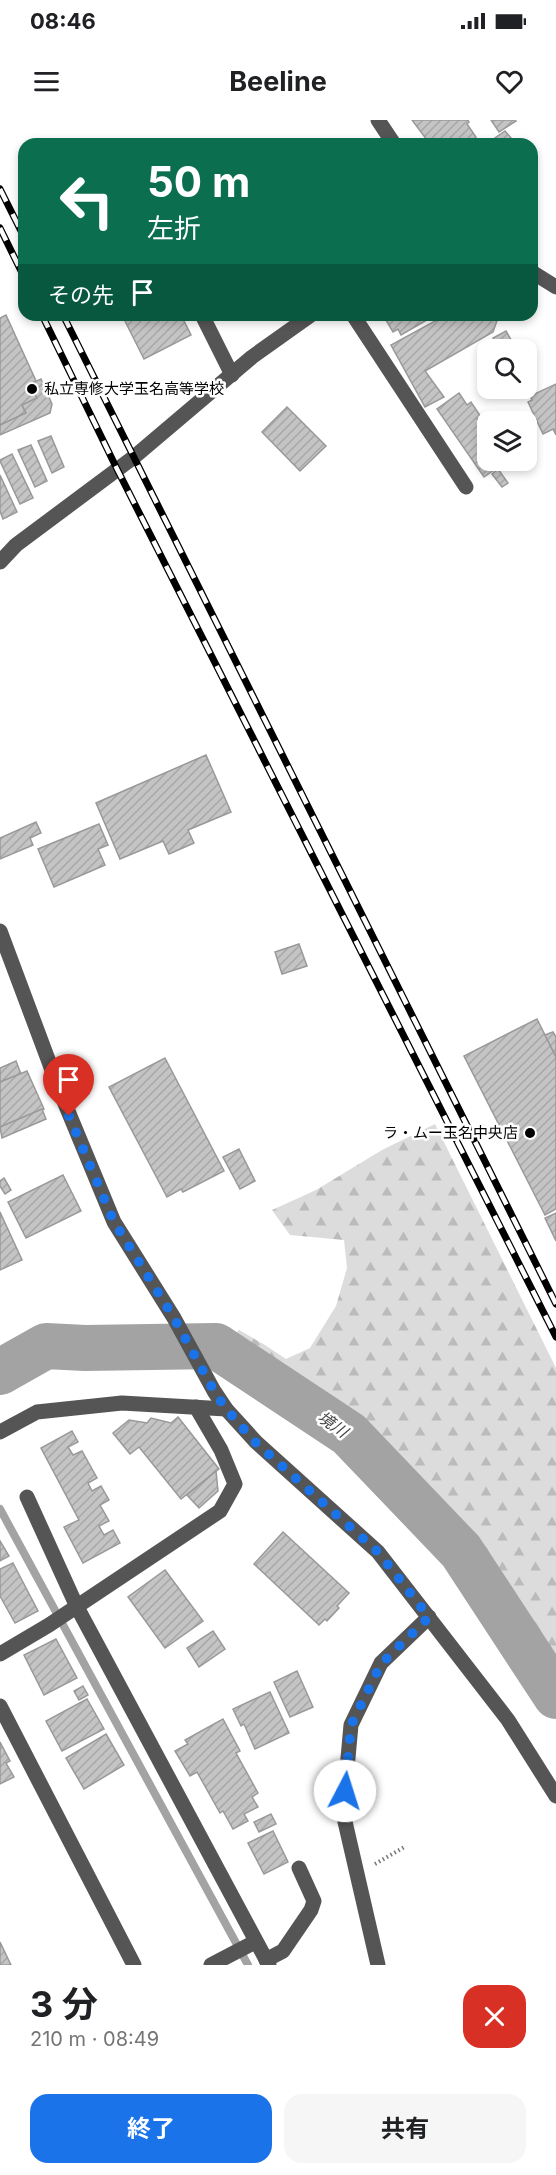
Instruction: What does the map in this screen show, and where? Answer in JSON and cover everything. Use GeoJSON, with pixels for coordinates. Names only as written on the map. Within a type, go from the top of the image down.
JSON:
{"type":"FeatureCollection","features":[{"type":"Feature","properties":{"kind":"street"},"geometry":{"type":"LineString","coordinates":[[378,120],[390,138]]}},
{"type":"Feature","properties":{"kind":"street"},"geometry":{"type":"LineString","coordinates":[[538,276],[556,287]]}},
{"type":"Feature","properties":{"kind":"street"},"geometry":{"type":"LineString","coordinates":[[205,321],[232,375]]}},
{"type":"Feature","properties":{"kind":"street"},"geometry":{"type":"LineString","coordinates":[[0,562],[16,545],[134,457],[252,357],[303,321]]}},
{"type":"Feature","properties":{"kind":"street"},"geometry":{"type":"LineString","coordinates":[[357,321],[466,487]]}},
{"type":"Feature","properties":{"kind":"street"},"geometry":{"type":"LineString","coordinates":[[0,931],[61,1094],[114,1222],[174,1318],[214,1391],[226,1409],[255,1442],[378,1552],[508,1720],[556,1796]]}},
{"type":"Feature","properties":{"kind":"street"},"geometry":{"type":"LineString","coordinates":[[0,1432],[37,1412],[122,1403],[226,1409]]}},
{"type":"Feature","properties":{"kind":"street"},"geometry":{"type":"LineString","coordinates":[[0,1654],[49,1625],[220,1511],[235,1484],[221,1449],[196,1407]]}},
{"type":"Feature","properties":{"kind":"street"},"geometry":{"type":"LineString","coordinates":[[27,1497],[72,1610],[244,1948],[267,1963],[283,1951],[311,1910],[314,1901],[299,1868]]}},
{"type":"Feature","properties":{"kind":"street"},"geometry":{"type":"LineString","coordinates":[[378,1965],[343,1813],[351,1725],[381,1664],[429,1617]]}},
{"type":"Feature","properties":{"kind":"street"},"geometry":{"type":"LineString","coordinates":[[0,1706],[134,1965]]}},
{"type":"Feature","properties":{"kind":"street"},"geometry":{"type":"LineString","coordinates":[[211,1965],[244,1948]]}},
{"type":"Feature","properties":{"kind":"path"},"geometry":{"type":"LineString","coordinates":[[374,1865],[406,1846]]}},
{"type":"Feature","properties":{"kind":"green space"},"geometry":{"type":"Polygon","coordinates":[[[435,1124],[556,1368],[556,1696],[461,1551],[349,1434],[216,1346],[239,1330],[286,1359],[310,1348],[336,1306],[347,1268],[344,1240],[290,1235],[272,1210],[316,1190],[382,1150],[435,1124]]]}},
{"type":"Feature","properties":{"kind":"building"},"geometry":{"type":"Polygon","coordinates":[[[412,120],[468,120],[467,124],[476,137],[475,138],[426,138],[412,120]]]}},
{"type":"Feature","properties":{"kind":"building"},"geometry":{"type":"Polygon","coordinates":[[[491,120],[515,120],[516,121],[499,132],[491,120]]]}},
{"type":"Feature","properties":{"kind":"building"},"geometry":{"type":"Polygon","coordinates":[[[505,131],[511,138],[495,138],[505,131]]]}},
{"type":"Feature","properties":{"kind":"building"},"geometry":{"type":"Polygon","coordinates":[[[6,315],[36,381],[30,384],[37,398],[22,405],[26,413],[0,425],[0,318],[6,315]]]}},
{"type":"Feature","properties":{"kind":"building"},"geometry":{"type":"Polygon","coordinates":[[[125,321],[184,321],[191,335],[144,359],[125,321]]]}},
{"type":"Feature","properties":{"kind":"building"},"geometry":{"type":"Polygon","coordinates":[[[387,321],[425,321],[401,335],[398,329],[393,332],[387,321]]]}},
{"type":"Feature","properties":{"kind":"building"},"geometry":{"type":"Polygon","coordinates":[[[435,321],[497,321],[493,332],[477,339],[477,341],[425,371],[444,397],[425,407],[391,345],[435,321]]]}},
{"type":"Feature","properties":{"kind":"building"},"geometry":{"type":"Polygon","coordinates":[[[506,331],[511,339],[494,339],[506,331]]]}},
{"type":"Feature","properties":{"kind":"building"},"geometry":{"type":"Polygon","coordinates":[[[41,379],[52,404],[50,413],[0,435],[0,425],[26,413],[22,405],[37,398],[30,384],[41,379]]]}},
{"type":"Feature","properties":{"kind":"building"},"geometry":{"type":"Polygon","coordinates":[[[556,384],[556,435],[553,429],[543,434],[537,421],[537,411],[532,411],[528,402],[537,399],[537,393],[556,384]]]}},
{"type":"Feature","properties":{"kind":"building"},"geometry":{"type":"Polygon","coordinates":[[[459,393],[467,405],[471,402],[477,411],[477,467],[437,409],[459,393]]]}},
{"type":"Feature","properties":{"kind":"building"},"geometry":{"type":"Polygon","coordinates":[[[287,407],[326,446],[300,471],[262,432],[287,407]]]}},
{"type":"Feature","properties":{"kind":"building"},"geometry":{"type":"Polygon","coordinates":[[[51,436],[64,467],[52,473],[38,441],[51,436]]]}},
{"type":"Feature","properties":{"kind":"building"},"geometry":{"type":"Polygon","coordinates":[[[31,445],[47,481],[35,487],[18,450],[31,445]]]}},
{"type":"Feature","properties":{"kind":"building"},"geometry":{"type":"Polygon","coordinates":[[[12,454],[33,498],[20,504],[0,461],[12,454]]]}},
{"type":"Feature","properties":{"kind":"building"},"geometry":{"type":"Polygon","coordinates":[[[480,471],[493,471],[484,477],[480,471]]]}},
{"type":"Feature","properties":{"kind":"building"},"geometry":{"type":"Polygon","coordinates":[[[499,471],[508,483],[502,487],[492,474],[499,471]]]}},
{"type":"Feature","properties":{"kind":"building"},"geometry":{"type":"Polygon","coordinates":[[[0,475],[17,512],[3,519],[0,511],[0,475]]]}},
{"type":"Feature","properties":{"kind":"building"},"geometry":{"type":"Polygon","coordinates":[[[206,755],[231,812],[188,830],[194,843],[169,854],[163,841],[120,859],[96,803],[206,755]]]}},
{"type":"Feature","properties":{"kind":"building"},"geometry":{"type":"Polygon","coordinates":[[[36,822],[41,833],[30,838],[33,845],[0,859],[0,838],[36,822]]]}},
{"type":"Feature","properties":{"kind":"building"},"geometry":{"type":"Polygon","coordinates":[[[99,824],[108,845],[98,849],[105,865],[54,887],[38,849],[99,824]]]}},
{"type":"Feature","properties":{"kind":"building"},"geometry":{"type":"Polygon","coordinates":[[[299,944],[307,966],[282,974],[275,952],[299,944]]]}},
{"type":"Feature","properties":{"kind":"building","name":"ラ・ムー玉名中央店"},"geometry":{"type":"Polygon","coordinates":[[[537,1019],[556,1057],[556,1209],[545,1215],[464,1056],[537,1019]]]}},
{"type":"Feature","properties":{"kind":"building"},"geometry":{"type":"Polygon","coordinates":[[[553,1032],[556,1037],[556,1057],[545,1035],[553,1032]]]}},
{"type":"Feature","properties":{"kind":"building"},"geometry":{"type":"Polygon","coordinates":[[[165,1058],[224,1171],[183,1192],[181,1189],[167,1197],[109,1087],[165,1058]]]}},
{"type":"Feature","properties":{"kind":"building"},"geometry":{"type":"Polygon","coordinates":[[[16,1061],[21,1074],[0,1082],[0,1068],[16,1061]]]}},
{"type":"Feature","properties":{"kind":"building"},"geometry":{"type":"Polygon","coordinates":[[[27,1071],[44,1109],[0,1127],[0,1082],[27,1071]]]}},
{"type":"Feature","properties":{"kind":"building"},"geometry":{"type":"Polygon","coordinates":[[[42,1109],[46,1119],[2,1138],[0,1127],[42,1109]]]}},
{"type":"Feature","properties":{"kind":"building"},"geometry":{"type":"Polygon","coordinates":[[[239,1149],[255,1181],[240,1189],[223,1157],[239,1149]]]}},
{"type":"Feature","properties":{"kind":"building"},"geometry":{"type":"Polygon","coordinates":[[[63,1175],[81,1211],[26,1238],[8,1202],[63,1175]]]}},
{"type":"Feature","properties":{"kind":"building"},"geometry":{"type":"Polygon","coordinates":[[[4,1178],[11,1190],[5,1194],[0,1186],[0,1181],[4,1178]]]}},
{"type":"Feature","properties":{"kind":"building"},"geometry":{"type":"Polygon","coordinates":[[[0,1212],[22,1260],[0,1270],[0,1212]]]}},
{"type":"Feature","properties":{"kind":"building"},"geometry":{"type":"Polygon","coordinates":[[[556,1213],[556,1241],[545,1218],[556,1213]]]}},
{"type":"Feature","properties":{"kind":"building"},"geometry":{"type":"Polygon","coordinates":[[[178,1417],[219,1469],[181,1499],[139,1447],[130,1454],[113,1433],[129,1420],[147,1423],[151,1418],[171,1423],[178,1417]]]}},
{"type":"Feature","properties":{"kind":"building"},"geometry":{"type":"Polygon","coordinates":[[[72,1431],[78,1442],[68,1447],[73,1455],[82,1451],[97,1478],[88,1483],[92,1491],[101,1486],[109,1500],[100,1505],[109,1521],[99,1526],[104,1535],[113,1530],[120,1543],[83,1563],[64,1527],[79,1520],[41,1448],[72,1431]]]}},
{"type":"Feature","properties":{"kind":"building"},"geometry":{"type":"Polygon","coordinates":[[[216,1471],[218,1491],[199,1508],[187,1495],[216,1471]]]}},
{"type":"Feature","properties":{"kind":"building"},"geometry":{"type":"Polygon","coordinates":[[[283,1532],[349,1593],[327,1621],[325,1619],[319,1625],[254,1564],[283,1532]]]}},
{"type":"Feature","properties":{"kind":"building"},"geometry":{"type":"Polygon","coordinates":[[[0,1541],[9,1556],[0,1561],[0,1541]]]}},
{"type":"Feature","properties":{"kind":"building"},"geometry":{"type":"Polygon","coordinates":[[[13,1563],[38,1611],[15,1623],[0,1596],[0,1569],[13,1563]]]}},
{"type":"Feature","properties":{"kind":"building"},"geometry":{"type":"Polygon","coordinates":[[[165,1570],[203,1621],[165,1648],[128,1597],[165,1570]]]}},
{"type":"Feature","properties":{"kind":"building"},"geometry":{"type":"Polygon","coordinates":[[[213,1631],[225,1649],[199,1667],[187,1648],[213,1631]]]}},
{"type":"Feature","properties":{"kind":"building"},"geometry":{"type":"Polygon","coordinates":[[[56,1639],[77,1678],[44,1695],[24,1655],[56,1639]]]}},
{"type":"Feature","properties":{"kind":"building"},"geometry":{"type":"Polygon","coordinates":[[[297,1671],[313,1707],[290,1717],[274,1682],[297,1671]]]}},
{"type":"Feature","properties":{"kind":"building"},"geometry":{"type":"Polygon","coordinates":[[[83,1686],[88,1695],[79,1700],[74,1691],[83,1686]]]}},
{"type":"Feature","properties":{"kind":"building"},"geometry":{"type":"Polygon","coordinates":[[[270,1692],[289,1733],[255,1749],[244,1724],[241,1726],[233,1709],[270,1692]]]}},
{"type":"Feature","properties":{"kind":"building"},"geometry":{"type":"Polygon","coordinates":[[[87,1699],[104,1729],[62,1751],[46,1721],[87,1699]]]}},
{"type":"Feature","properties":{"kind":"building"},"geometry":{"type":"Polygon","coordinates":[[[223,1719],[240,1751],[236,1753],[258,1793],[252,1797],[258,1807],[244,1814],[248,1821],[233,1829],[223,1811],[220,1813],[197,1772],[190,1776],[175,1751],[188,1744],[185,1740],[223,1719]]]}},
{"type":"Feature","properties":{"kind":"building"},"geometry":{"type":"Polygon","coordinates":[[[106,1734],[124,1765],[84,1789],[66,1758],[106,1734]]]}},
{"type":"Feature","properties":{"kind":"building"},"geometry":{"type":"Polygon","coordinates":[[[0,1742],[10,1761],[6,1763],[14,1777],[0,1784],[0,1742]]]}},
{"type":"Feature","properties":{"kind":"building"},"geometry":{"type":"Polygon","coordinates":[[[271,1814],[276,1824],[259,1832],[254,1822],[271,1814]]]}},
{"type":"Feature","properties":{"kind":"building"},"geometry":{"type":"Polygon","coordinates":[[[273,1831],[288,1862],[264,1874],[248,1843],[273,1831]]]}},
{"type":"Feature","properties":{"kind":"building"},"geometry":{"type":"Polygon","coordinates":[[[0,1942],[11,1965],[0,1965],[0,1942]]]}},
{"type":"Feature","properties":{"kind":"waterway","name":"境川"},"geometry":{"type":"LineString","coordinates":[[0,1372],[46,1346],[85,1348],[216,1346],[349,1434],[461,1551],[556,1696]]}},
{"type":"Feature","properties":{"kind":"waterway"},"geometry":{"type":"LineString","coordinates":[[0,1509],[248,1965]]}},
{"type":"Feature","properties":{"kind":"railway"},"geometry":{"type":"LineString","coordinates":[[0,189],[18,225]]}},
{"type":"Feature","properties":{"kind":"railway"},"geometry":{"type":"LineString","coordinates":[[0,228],[18,265]]}},
{"type":"Feature","properties":{"kind":"railway"},"geometry":{"type":"LineString","coordinates":[[45,321],[117,469],[556,1337]]}},
{"type":"Feature","properties":{"kind":"railway"},"geometry":{"type":"LineString","coordinates":[[66,321],[556,1304]]}},
{"type":"Feature","properties":{"kind":"place","name":"私立専修大学玉名高等学校"},"geometry":{"type":"Point","coordinates":[32,389]}},
{"type":"Feature","properties":{"kind":"place","name":"ラ・ムー玉名中央店"},"geometry":{"type":"Point","coordinates":[530,1133]}},
{"type":"Feature","properties":{"kind":"route"},"geometry":{"type":"LineString","coordinates":[[69,1116],[114,1222],[174,1318],[226,1409],[255,1442],[378,1552],[429,1617],[381,1664],[351,1725],[345,1791]]}}]}
